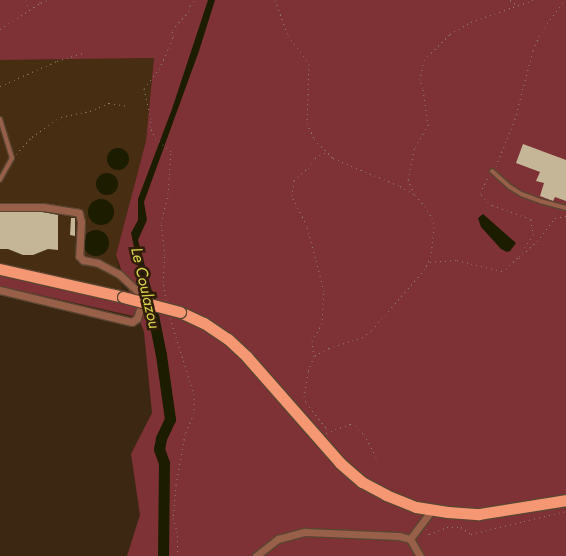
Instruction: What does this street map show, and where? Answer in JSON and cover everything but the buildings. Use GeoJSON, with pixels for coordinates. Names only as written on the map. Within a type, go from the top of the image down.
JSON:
{"type":"FeatureCollection","features":[{"type":"Feature","properties":{"kind":"main road"},"geometry":{"type":"LineString","coordinates":[[0,269],[123,297],[204,323],[228,340],[247,357],[329,451],[362,482],[386,495],[416,507],[484,514],[566,504]]}},
{"type":"Feature","properties":{"kind":"street"},"geometry":{"type":"LineString","coordinates":[[0,206],[43,207],[79,213],[80,256],[83,260],[98,263],[119,274],[138,292],[141,306],[137,318],[132,322],[0,290]]}},
{"type":"Feature","properties":{"kind":"street"},"geometry":{"type":"LineString","coordinates":[[410,539],[432,510]]}},
{"type":"Feature","properties":{"kind":"street"},"geometry":{"type":"LineString","coordinates":[[256,556],[278,539],[305,532],[399,536],[410,539],[420,556]]}},
{"type":"Feature","properties":{"kind":"lane"},"geometry":{"type":"LineString","coordinates":[[0,119],[12,158],[0,180]]}},
{"type":"Feature","properties":{"kind":"lane"},"geometry":{"type":"LineString","coordinates":[[492,171],[510,188],[540,201],[566,208]]}},
{"type":"Feature","properties":{"kind":"path"},"geometry":{"type":"LineString","coordinates":[[26,0],[29,10]]}},
{"type":"Feature","properties":{"kind":"path"},"geometry":{"type":"LineString","coordinates":[[0,29],[48,0]]}},
{"type":"Feature","properties":{"kind":"path"},"geometry":{"type":"LineString","coordinates":[[167,307],[163,282],[165,255],[161,224],[168,194],[171,151],[156,139],[150,127],[151,118],[144,88],[160,69],[173,36],[172,30],[189,11],[190,5],[196,0]]}},
{"type":"Feature","properties":{"kind":"path"},"geometry":{"type":"LineString","coordinates":[[275,0],[285,21],[288,36],[309,64],[307,123],[314,138],[333,158],[400,186],[415,195]]}},
{"type":"Feature","properties":{"kind":"path"},"geometry":{"type":"LineString","coordinates":[[510,0],[518,5]]}},
{"type":"Feature","properties":{"kind":"path"},"geometry":{"type":"LineString","coordinates":[[314,356],[328,348],[363,337],[371,331],[425,270],[429,262],[434,227],[432,218],[415,195],[408,179],[415,147],[428,125],[420,80],[424,60],[450,34],[471,22],[533,0]]}},
{"type":"Feature","properties":{"kind":"path"},"geometry":{"type":"LineString","coordinates":[[516,260],[533,234],[531,219],[492,205],[480,193],[483,184],[500,160],[515,119],[533,50],[539,36],[564,0]]}},
{"type":"Feature","properties":{"kind":"path"},"geometry":{"type":"LineString","coordinates":[[0,86],[57,61],[84,53]]}},
{"type":"Feature","properties":{"kind":"path"},"geometry":{"type":"LineString","coordinates":[[12,158],[32,137],[61,117],[90,111],[109,103],[128,106]]}},
{"type":"Feature","properties":{"kind":"path"},"geometry":{"type":"LineString","coordinates":[[326,152],[315,158],[308,168],[294,180],[292,196],[307,226],[324,292],[322,324],[312,341],[314,356],[308,372],[304,396],[306,403],[326,428],[325,434],[350,424],[355,426],[364,434],[378,460]]}},
{"type":"Feature","properties":{"kind":"path"},"geometry":{"type":"LineString","coordinates":[[429,262],[458,260],[500,270],[516,260],[537,241],[555,218],[566,216]]}},
{"type":"Feature","properties":{"kind":"path"},"geometry":{"type":"LineString","coordinates":[[174,314],[194,394],[194,413],[185,434],[176,485],[173,518],[178,531],[178,556]]}},
{"type":"Feature","properties":{"kind":"path"},"geometry":{"type":"LineString","coordinates":[[423,522],[429,534],[447,527],[462,527],[472,534],[566,504]]}},
{"type":"Feature","properties":{"kind":"shaded area"},"geometry":{"type":"Polygon","coordinates":[[[0,0],[566,0],[566,556],[127,556],[140,515],[131,454],[152,413],[144,332],[136,311],[133,316],[0,286],[0,273],[134,305],[116,255],[146,141],[154,58],[0,60],[0,0]]]}},
{"type":"Feature","properties":{"kind":"shaded area"},"geometry":{"type":"Polygon","coordinates":[[[154,58],[146,141],[116,255],[123,297],[0,269],[0,60],[154,58]]]}},
{"type":"Feature","properties":{"kind":"water"},"geometry":{"type":"Polygon","coordinates":[[[208,0],[215,0],[199,51],[144,202],[147,220],[138,240],[155,303],[145,300],[131,233],[138,220],[138,199],[172,109],[208,0]]]}},
{"type":"Feature","properties":{"kind":"water"},"geometry":{"type":"Polygon","coordinates":[[[118,148],[126,151],[129,159],[126,167],[118,170],[110,167],[107,159],[110,151],[118,148]]]}},
{"type":"Feature","properties":{"kind":"water"},"geometry":{"type":"Polygon","coordinates":[[[107,173],[115,176],[118,184],[115,192],[107,195],[99,192],[96,184],[99,176],[107,173]]]}},
{"type":"Feature","properties":{"kind":"water"},"geometry":{"type":"Polygon","coordinates":[[[101,199],[111,202],[114,212],[111,222],[101,225],[91,222],[88,212],[91,202],[101,199]]]}},
{"type":"Feature","properties":{"kind":"water"},"geometry":{"type":"Polygon","coordinates":[[[483,214],[516,243],[510,251],[507,252],[501,249],[481,227],[478,218],[483,214]]]}},
{"type":"Feature","properties":{"kind":"water"},"geometry":{"type":"Polygon","coordinates":[[[96,230],[106,233],[109,243],[106,253],[96,256],[86,253],[83,243],[86,233],[96,230]]]}},
{"type":"Feature","properties":{"kind":"waterway","name":"Le Coulazou"},"geometry":{"type":"LineString","coordinates":[[149,295],[161,355],[170,419],[161,438],[159,449],[164,463],[163,556]]}}]}
